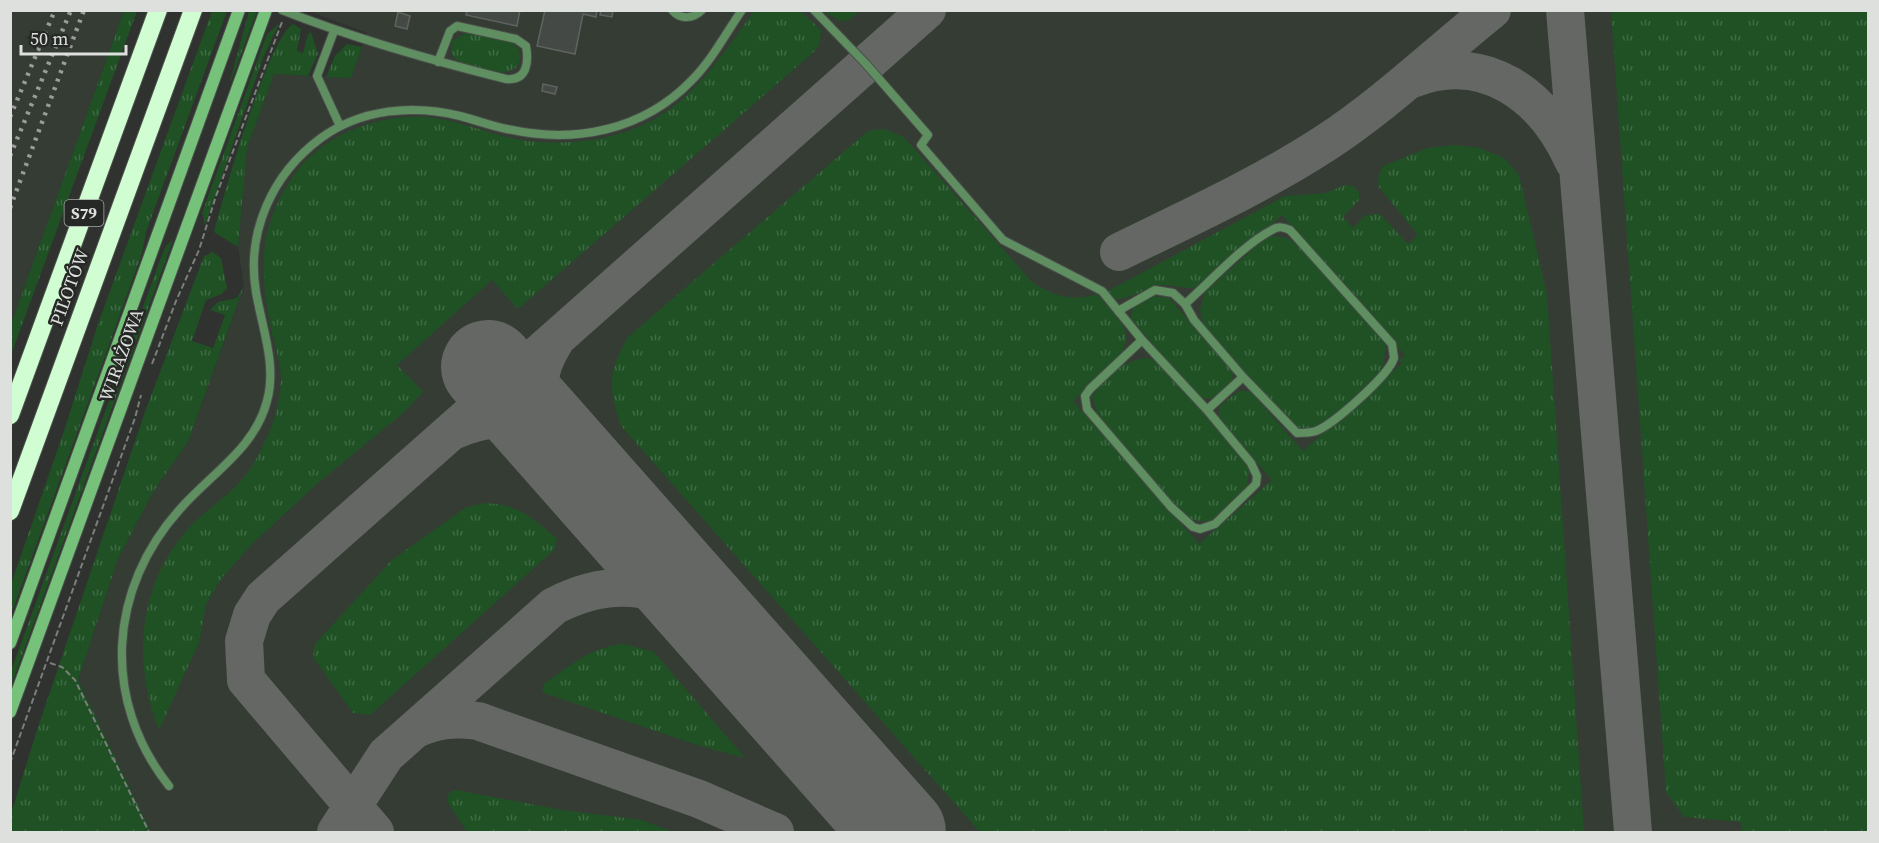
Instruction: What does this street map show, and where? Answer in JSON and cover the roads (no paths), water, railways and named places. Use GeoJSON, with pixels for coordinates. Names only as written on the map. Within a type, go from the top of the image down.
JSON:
{"type":"FeatureCollection","features":[{"type":"Feature","properties":{"kind":"highway","name":"PILOTÓW"},"geometry":{"type":"LineString","coordinates":[[10,415],[158,10]]}},
{"type":"Feature","properties":{"kind":"highway","name":"PILOTÓW"},"geometry":{"type":"LineString","coordinates":[[10,511],[193,10]]}},
{"type":"Feature","properties":{"kind":"main road","name":"WIRAŻOWA"},"geometry":{"type":"LineString","coordinates":[[10,643],[239,10]]}},
{"type":"Feature","properties":{"kind":"main road","name":"WIRAŻOWA"},"geometry":{"type":"LineString","coordinates":[[10,712],[266,10]]}},
{"type":"Feature","properties":{"kind":"lane"},"geometry":{"type":"LineString","coordinates":[[672,10],[679,17],[688,18],[702,10]]}},
{"type":"Feature","properties":{"kind":"lane"},"geometry":{"type":"LineString","coordinates":[[169,786],[138,734],[126,703],[122,681],[123,621],[140,566],[161,531],[192,496],[245,446],[259,424],[268,399],[270,375],[255,290],[254,255],[259,225],[272,192],[292,163],[320,139],[340,126],[393,110],[428,109],[506,129],[537,134],[576,136],[615,128],[646,115],[672,98],[693,79],[742,10]]}},
{"type":"Feature","properties":{"kind":"lane"},"geometry":{"type":"LineString","coordinates":[[814,10],[866,64],[928,135],[921,145],[1003,240],[1101,291],[1251,463],[1257,476],[1250,492],[1215,524],[1200,529],[1189,524],[1171,507],[1087,409],[1086,396],[1090,389],[1142,340]]}},
{"type":"Feature","properties":{"kind":"lane"},"geometry":{"type":"LineString","coordinates":[[284,11],[334,31],[438,62],[516,80],[522,77],[527,66],[527,53],[526,46],[516,39],[457,26],[450,31],[438,62]]}},
{"type":"Feature","properties":{"kind":"lane"},"geometry":{"type":"LineString","coordinates":[[334,31],[317,76],[340,126]]}},
{"type":"Feature","properties":{"kind":"lane"},"geometry":{"type":"LineString","coordinates":[[1118,311],[1155,290],[1173,293],[1185,304],[1194,320],[1243,377],[1297,433],[1315,432],[1327,425],[1387,372],[1393,364],[1392,344],[1290,230],[1284,227],[1272,229],[1258,239],[1185,304]]}},
{"type":"Feature","properties":{"kind":"lane"},"geometry":{"type":"LineString","coordinates":[[1207,410],[1243,377]]}},
{"type":"Feature","properties":{"kind":"railway"},"geometry":{"type":"LineString","coordinates":[[10,117],[55,10]]}},
{"type":"Feature","properties":{"kind":"railway"},"geometry":{"type":"LineString","coordinates":[[10,156],[71,10]]}},
{"type":"Feature","properties":{"kind":"railway"},"geometry":{"type":"LineString","coordinates":[[10,208],[84,10]]}}]}
